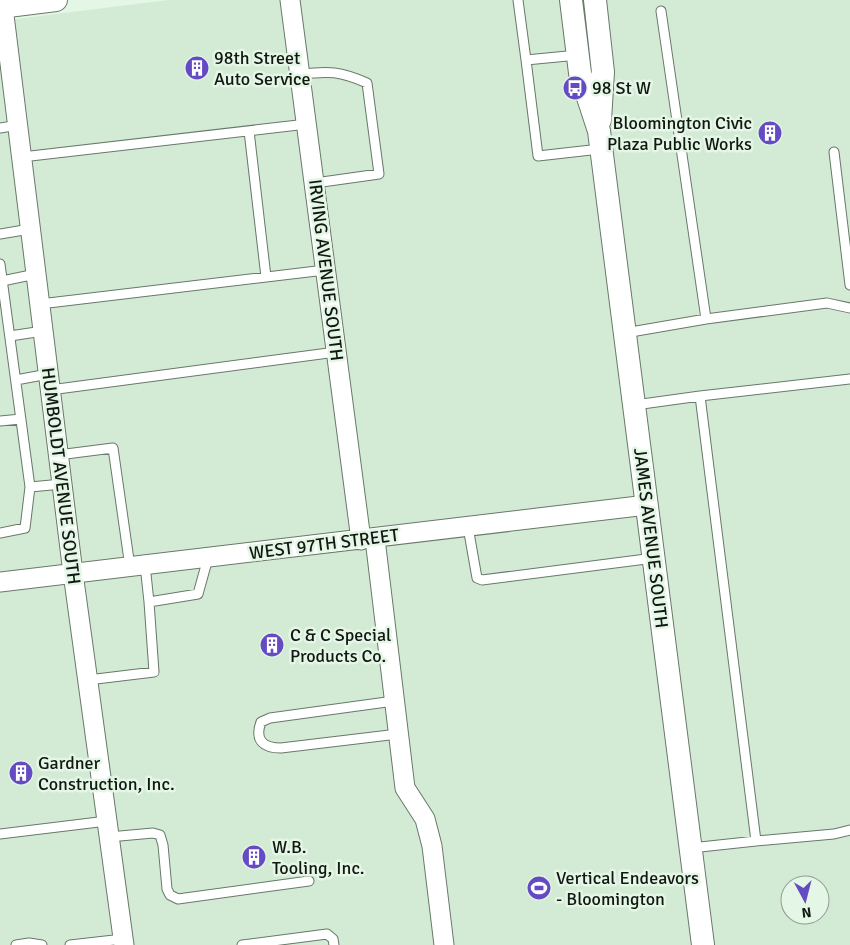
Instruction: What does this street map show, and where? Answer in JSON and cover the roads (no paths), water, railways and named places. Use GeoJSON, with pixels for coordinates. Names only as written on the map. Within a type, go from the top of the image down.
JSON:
{"type":"FeatureCollection","features":[{"type":"Feature","properties":{"kind":"street"},"geometry":{"type":"LineString","coordinates":[[2,7],[56,0]]}},
{"type":"Feature","properties":{"kind":"street","name":"IRVING AVENUE SOUTH"},"geometry":{"type":"LineString","coordinates":[[290,0],[336,352],[394,701],[405,788],[424,819],[432,846],[444,945]]}},
{"type":"Feature","properties":{"kind":"street","name":"JAMES AVENUE SOUTH"},"geometry":{"type":"LineString","coordinates":[[571,0],[580,73],[600,140],[703,945]]}},
{"type":"Feature","properties":{"kind":"street","name":"JAMES AVENUE SOUTH"},"geometry":{"type":"LineString","coordinates":[[595,0],[603,72],[600,140]]}},
{"type":"Feature","properties":{"kind":"street"},"geometry":{"type":"LineString","coordinates":[[601,47],[605,0]]}},
{"type":"Feature","properties":{"kind":"street","name":"HUMBOLDT AVENUE SOUTH"},"geometry":{"type":"LineString","coordinates":[[2,7],[9,126],[22,157],[73,573],[124,942]]}},
{"type":"Feature","properties":{"kind":"street","name":"WEST 97TH STREET"},"geometry":{"type":"LineString","coordinates":[[0,582],[647,505]]}},
{"type":"Feature","properties":{"kind":"lane"},"geometry":{"type":"LineString","coordinates":[[518,0],[538,156],[600,140]]}},
{"type":"Feature","properties":{"kind":"lane"},"geometry":{"type":"LineString","coordinates":[[661,11],[706,319]]}},
{"type":"Feature","properties":{"kind":"lane"},"geometry":{"type":"LineString","coordinates":[[526,60],[578,55]]}},
{"type":"Feature","properties":{"kind":"lane"},"geometry":{"type":"LineString","coordinates":[[300,74],[330,71],[367,83],[379,174],[314,183]]}},
{"type":"Feature","properties":{"kind":"lane"},"geometry":{"type":"LineString","coordinates":[[22,157],[307,124]]}},
{"type":"Feature","properties":{"kind":"lane"},"geometry":{"type":"LineString","coordinates":[[249,131],[266,277]]}},
{"type":"Feature","properties":{"kind":"lane"},"geometry":{"type":"LineString","coordinates":[[834,152],[850,285]]}},
{"type":"Feature","properties":{"kind":"lane"},"geometry":{"type":"LineString","coordinates":[[0,234],[30,229]]}},
{"type":"Feature","properties":{"kind":"lane"},"geometry":{"type":"LineString","coordinates":[[0,264],[30,487],[25,528],[0,533]]}},
{"type":"Feature","properties":{"kind":"lane"},"geometry":{"type":"LineString","coordinates":[[40,304],[326,270]]}},
{"type":"Feature","properties":{"kind":"lane"},"geometry":{"type":"LineString","coordinates":[[2,281],[36,274]]}},
{"type":"Feature","properties":{"kind":"lane"},"geometry":{"type":"LineString","coordinates":[[625,333],[706,319],[827,303],[850,308]]}},
{"type":"Feature","properties":{"kind":"lane"},"geometry":{"type":"LineString","coordinates":[[10,336],[43,331]]}},
{"type":"Feature","properties":{"kind":"lane"},"geometry":{"type":"LineString","coordinates":[[16,380],[49,382],[336,352]]}},
{"type":"Feature","properties":{"kind":"lane"},"geometry":{"type":"LineString","coordinates":[[634,405],[850,379]]}},
{"type":"Feature","properties":{"kind":"lane"},"geometry":{"type":"LineString","coordinates":[[700,396],[756,841]]}},
{"type":"Feature","properties":{"kind":"lane"},"geometry":{"type":"LineString","coordinates":[[0,421],[21,419]]}},
{"type":"Feature","properties":{"kind":"lane"},"geometry":{"type":"LineString","coordinates":[[58,455],[113,448],[138,566],[149,602],[154,672],[88,680]]}},
{"type":"Feature","properties":{"kind":"lane"},"geometry":{"type":"LineString","coordinates":[[30,487],[62,484]]}},
{"type":"Feature","properties":{"kind":"lane"},"geometry":{"type":"LineString","coordinates":[[468,527],[477,578],[482,580],[654,558]]}},
{"type":"Feature","properties":{"kind":"lane"},"geometry":{"type":"LineString","coordinates":[[149,602],[198,594],[208,558]]}},
{"type":"Feature","properties":{"kind":"lane"},"geometry":{"type":"LineString","coordinates":[[394,701],[270,718],[261,722],[258,729],[259,737],[264,744],[271,748],[398,734]]}},
{"type":"Feature","properties":{"kind":"lane"},"geometry":{"type":"LineString","coordinates":[[0,834],[108,829],[160,835],[167,889],[170,895],[178,899],[309,882]]}},
{"type":"Feature","properties":{"kind":"lane"},"geometry":{"type":"LineString","coordinates":[[691,848],[834,834],[850,830]]}},
{"type":"Feature","properties":{"kind":"lane"},"geometry":{"type":"LineString","coordinates":[[242,945],[326,934],[333,939],[334,945]]}},
{"type":"Feature","properties":{"kind":"lane"},"geometry":{"type":"LineString","coordinates":[[70,945],[124,942]]}},
{"type":"Feature","properties":{"kind":"lane"},"geometry":{"type":"LineString","coordinates":[[16,945],[42,945]]}},
{"type":"Feature","properties":{"kind":"place","name":"98th Street Auto Service"},"geometry":{"type":"Point","coordinates":[197,68]}},
{"type":"Feature","properties":{"kind":"place","name":"98 St W"},"geometry":{"type":"Point","coordinates":[575,88]}},
{"type":"Feature","properties":{"kind":"place","name":"Bloomington Civic Plaza Public Works"},"geometry":{"type":"Point","coordinates":[770,133]}},
{"type":"Feature","properties":{"kind":"place","name":"C & C Special Products Co."},"geometry":{"type":"Point","coordinates":[272,645]}},
{"type":"Feature","properties":{"kind":"place","name":"Gardner Construction, Inc."},"geometry":{"type":"Point","coordinates":[21,773]}},
{"type":"Feature","properties":{"kind":"place","name":"W.B. Tooling, Inc."},"geometry":{"type":"Point","coordinates":[254,857]}},
{"type":"Feature","properties":{"kind":"place","name":"Vertical Endeavors - Bloomington"},"geometry":{"type":"Point","coordinates":[539,888]}}]}
